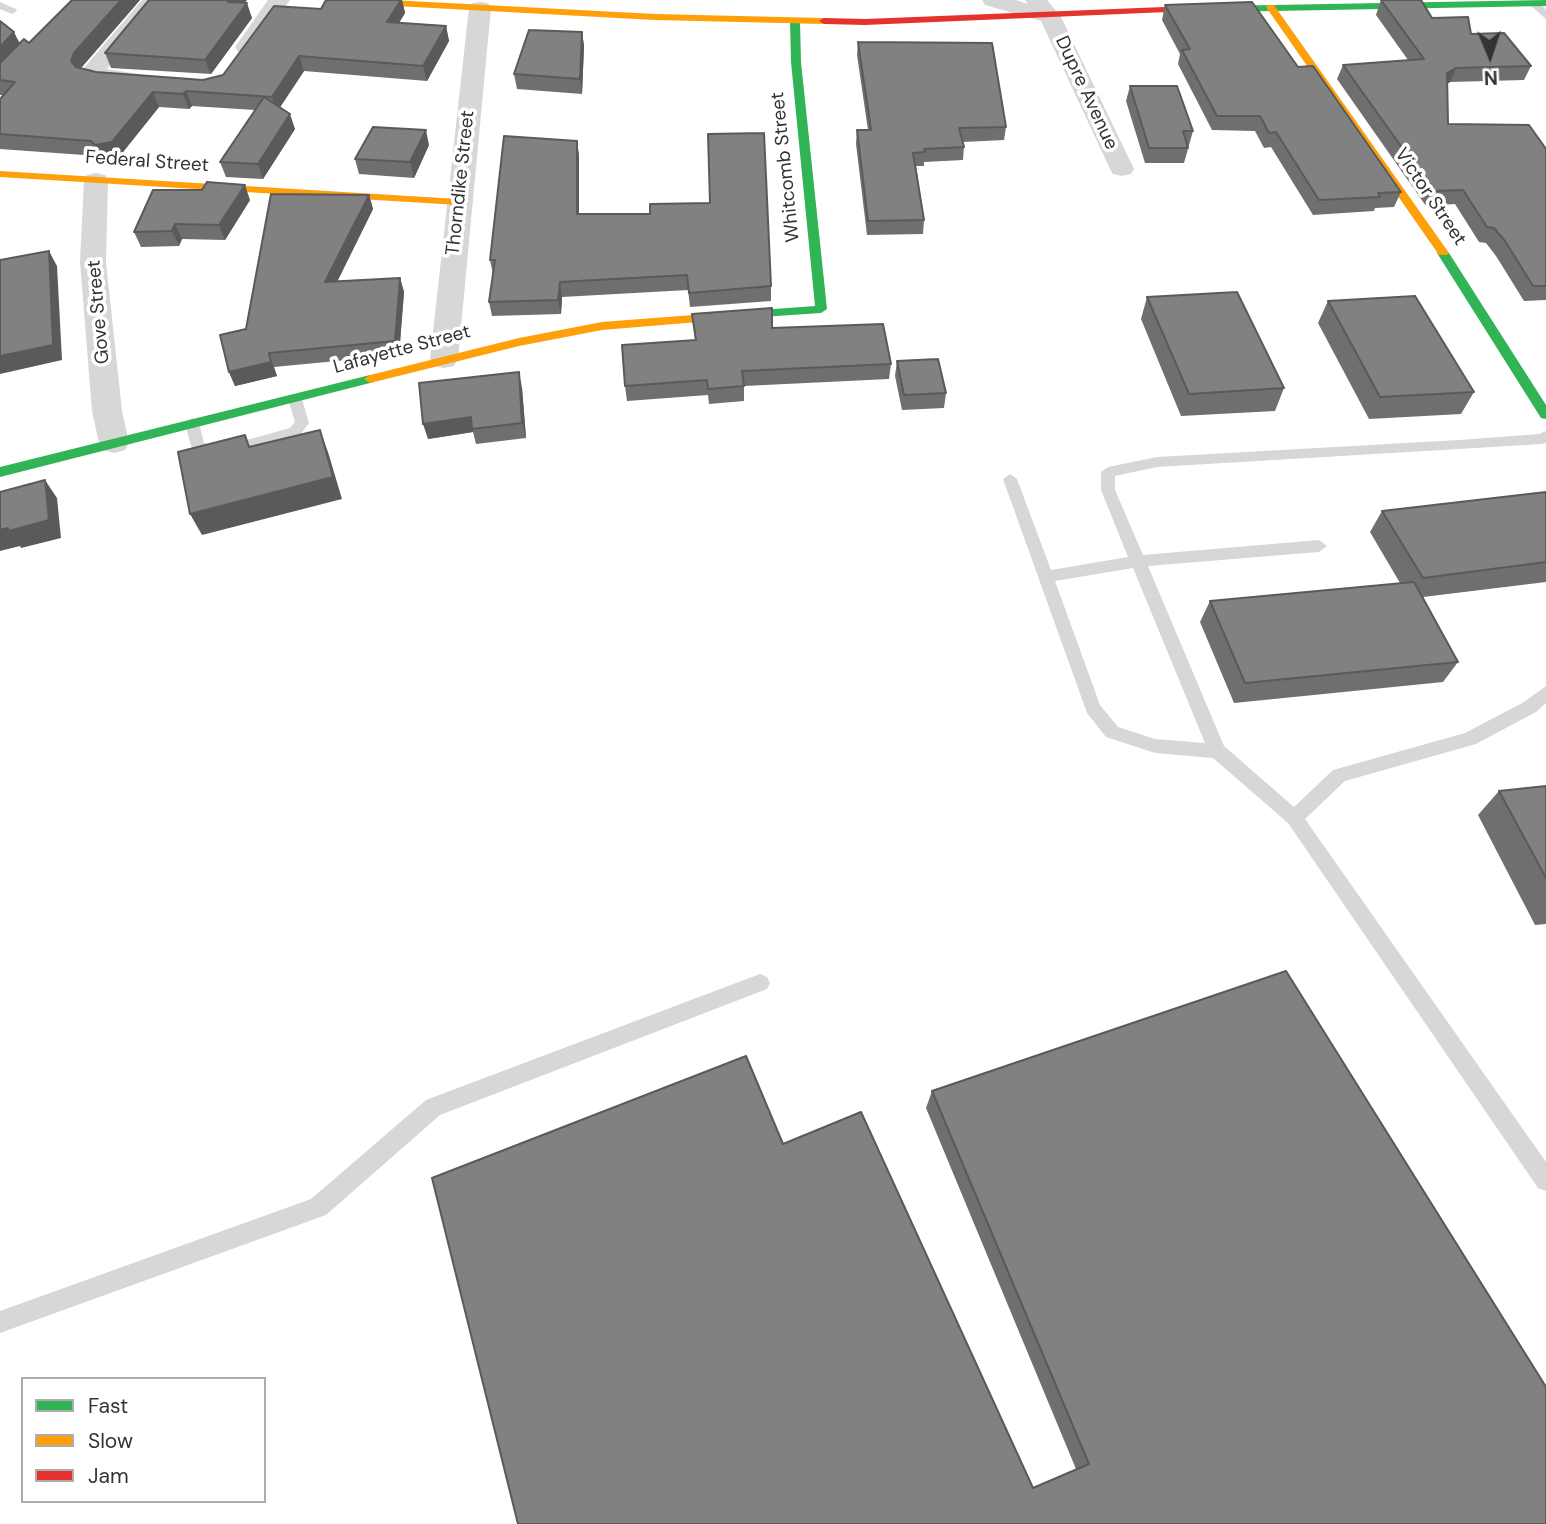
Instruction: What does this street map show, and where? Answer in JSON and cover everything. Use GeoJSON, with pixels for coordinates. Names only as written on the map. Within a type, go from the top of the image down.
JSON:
{"type":"FeatureCollection","features":[{"type":"Feature","properties":{"kind":"street"},"geometry":{"type":"LineString","coordinates":[[153,0],[91,74],[156,81]]}},
{"type":"Feature","properties":{"kind":"street"},"geometry":{"type":"LineString","coordinates":[[235,61],[279,0]]}},
{"type":"Feature","properties":{"kind":"street"},"geometry":{"type":"LineString","coordinates":[[340,0],[795,21],[878,22],[1043,8],[1540,3]]}},
{"type":"Feature","properties":{"kind":"street"},"geometry":{"type":"LineString","coordinates":[[993,0],[1043,8]]}},
{"type":"Feature","properties":{"kind":"street","name":"Victor Street"},"geometry":{"type":"LineString","coordinates":[[1271,7],[1444,255],[1546,415]]}},
{"type":"Feature","properties":{"kind":"street","name":"Thorndike Street"},"geometry":{"type":"LineString","coordinates":[[444,359],[480,8]]}},
{"type":"Feature","properties":{"kind":"street","name":"Dupre Avenue"},"geometry":{"type":"LineString","coordinates":[[1043,8],[1122,169]]}},
{"type":"Feature","properties":{"kind":"street","name":"Whitcomb Street"},"geometry":{"type":"LineString","coordinates":[[795,21],[796,62],[821,309]]}},
{"type":"Feature","properties":{"kind":"street","name":"Federal Street"},"geometry":{"type":"LineString","coordinates":[[0,174],[458,202]]}},
{"type":"Feature","properties":{"kind":"street","name":"Gove Street"},"geometry":{"type":"LineString","coordinates":[[96,180],[93,262],[107,411],[114,443]]}},
{"type":"Feature","properties":{"kind":"street","name":"Lafayette Street"},"geometry":{"type":"LineString","coordinates":[[0,472],[444,359],[603,326],[821,309]]}},
{"type":"Feature","properties":{"kind":"lane"},"geometry":{"type":"LineString","coordinates":[[1540,3],[1546,16]]}},
{"type":"Feature","properties":{"kind":"lane"},"geometry":{"type":"LineString","coordinates":[[0,5],[12,11]]}},
{"type":"Feature","properties":{"kind":"lane"},"geometry":{"type":"LineString","coordinates":[[192,423],[198,446],[217,453],[295,432],[302,423],[295,399]]}},
{"type":"Feature","properties":{"kind":"lane"},"geometry":{"type":"LineString","coordinates":[[1546,436],[1542,439],[1460,445],[1157,462],[1108,472],[1108,490],[1217,751],[1294,818],[1546,1180]]}},
{"type":"Feature","properties":{"kind":"lane"},"geometry":{"type":"LineString","coordinates":[[1010,479],[1093,708],[1112,732],[1155,746],[1217,751]]}},
{"type":"Feature","properties":{"kind":"lane"},"geometry":{"type":"LineString","coordinates":[[1045,577],[1139,562],[1319,546]]}},
{"type":"Feature","properties":{"kind":"lane"},"geometry":{"type":"LineString","coordinates":[[1294,818],[1339,775],[1470,739],[1530,707],[1546,692]]}},
{"type":"Feature","properties":{"kind":"lane"},"geometry":{"type":"LineString","coordinates":[[0,1322],[318,1206],[433,1107],[760,983]]}},
{"type":"Feature","properties":{"kind":"building"},"geometry":{"type":"Polygon","coordinates":[[[72,0],[121,0],[74,53],[71,61],[76,67],[96,72],[203,80],[223,75],[274,6],[321,9],[326,0],[401,0],[387,22],[446,26],[423,66],[299,56],[272,97],[186,91],[183,94],[153,92],[112,142],[95,145],[91,141],[0,134],[0,99],[15,82],[0,80],[0,63],[24,39],[29,43],[72,0]]]}},
{"type":"Feature","properties":{"kind":"building"},"geometry":{"type":"Polygon","coordinates":[[[149,0],[230,0],[228,2],[247,3],[205,60],[105,53],[149,0]]]}},
{"type":"Feature","properties":{"kind":"building"},"geometry":{"type":"Polygon","coordinates":[[[1381,0],[1421,0],[1432,18],[1468,17],[1471,34],[1504,33],[1531,66],[1456,68],[1447,73],[1448,124],[1529,125],[1546,149],[1546,286],[1533,286],[1505,241],[1494,228],[1487,227],[1463,190],[1433,191],[1343,65],[1424,59],[1381,0]]]}},
{"type":"Feature","properties":{"kind":"building"},"geometry":{"type":"Polygon","coordinates":[[[1252,2],[1298,67],[1313,66],[1401,192],[1378,193],[1380,197],[1319,200],[1276,132],[1269,133],[1260,116],[1217,116],[1182,50],[1190,49],[1165,5],[1252,2]]]}},
{"type":"Feature","properties":{"kind":"building"},"geometry":{"type":"Polygon","coordinates":[[[0,21],[14,32],[0,47],[0,21]]]}},
{"type":"Feature","properties":{"kind":"building"},"geometry":{"type":"Polygon","coordinates":[[[529,30],[582,32],[580,79],[514,74],[529,30]]]}},
{"type":"Feature","properties":{"kind":"building"},"geometry":{"type":"Polygon","coordinates":[[[858,42],[992,43],[1006,127],[959,128],[964,147],[924,149],[925,152],[913,153],[924,220],[868,221],[857,130],[871,130],[858,42]]]}},
{"type":"Feature","properties":{"kind":"building"},"geometry":{"type":"Polygon","coordinates":[[[1130,86],[1177,86],[1193,131],[1183,131],[1188,148],[1149,148],[1130,86]]]}},
{"type":"Feature","properties":{"kind":"building"},"geometry":{"type":"Polygon","coordinates":[[[264,97],[290,114],[258,164],[220,162],[264,97]]]}},
{"type":"Feature","properties":{"kind":"building"},"geometry":{"type":"Polygon","coordinates":[[[373,127],[426,130],[410,162],[355,159],[373,127]]]}},
{"type":"Feature","properties":{"kind":"building"},"geometry":{"type":"Polygon","coordinates":[[[764,133],[771,286],[689,293],[687,275],[560,282],[558,300],[489,302],[495,260],[490,260],[504,136],[577,141],[577,214],[650,214],[650,204],[710,203],[708,134],[764,133]]]}},
{"type":"Feature","properties":{"kind":"building"},"geometry":{"type":"Polygon","coordinates":[[[207,182],[245,185],[219,225],[175,224],[172,231],[134,232],[153,190],[202,190],[207,182]]]}},
{"type":"Feature","properties":{"kind":"building"},"geometry":{"type":"Polygon","coordinates":[[[271,194],[369,195],[325,282],[400,278],[395,341],[269,353],[271,362],[229,372],[220,335],[246,329],[271,194]]]}},
{"type":"Feature","properties":{"kind":"building"},"geometry":{"type":"Polygon","coordinates":[[[49,251],[53,345],[0,356],[0,260],[49,251]]]}},
{"type":"Feature","properties":{"kind":"building"},"geometry":{"type":"Polygon","coordinates":[[[1237,292],[1284,388],[1189,394],[1147,297],[1237,292]]]}},
{"type":"Feature","properties":{"kind":"building"},"geometry":{"type":"Polygon","coordinates":[[[1415,296],[1474,392],[1380,397],[1328,301],[1415,296]]]}},
{"type":"Feature","properties":{"kind":"building"},"geometry":{"type":"Polygon","coordinates":[[[772,308],[772,328],[883,324],[891,364],[742,371],[744,386],[708,389],[707,380],[625,386],[622,345],[696,340],[692,314],[772,308]]]}},
{"type":"Feature","properties":{"kind":"building"},"geometry":{"type":"Polygon","coordinates":[[[938,359],[946,393],[904,395],[897,361],[938,359]]]}},
{"type":"Feature","properties":{"kind":"building"},"geometry":{"type":"Polygon","coordinates":[[[519,372],[522,423],[472,429],[471,417],[423,424],[419,383],[519,372]]]}},
{"type":"Feature","properties":{"kind":"building"},"geometry":{"type":"Polygon","coordinates":[[[320,430],[333,477],[190,514],[178,452],[245,435],[249,447],[320,430]]]}},
{"type":"Feature","properties":{"kind":"building"},"geometry":{"type":"Polygon","coordinates":[[[45,480],[49,520],[9,531],[8,528],[0,530],[0,492],[45,480]]]}},
{"type":"Feature","properties":{"kind":"building"},"geometry":{"type":"Polygon","coordinates":[[[1546,492],[1546,562],[1423,578],[1382,511],[1546,492]]]}},
{"type":"Feature","properties":{"kind":"building"},"geometry":{"type":"Polygon","coordinates":[[[1414,582],[1458,662],[1245,683],[1210,601],[1414,582]]]}},
{"type":"Feature","properties":{"kind":"building"},"geometry":{"type":"Polygon","coordinates":[[[1546,786],[1546,878],[1499,791],[1546,786]]]}},
{"type":"Feature","properties":{"kind":"building"},"geometry":{"type":"Polygon","coordinates":[[[1286,971],[1546,1387],[1546,1524],[518,1524],[432,1178],[746,1056],[783,1144],[861,1112],[1033,1488],[1089,1464],[932,1091],[1286,971]]]}},
{"type":"Feature","properties":{"kind":"traffic: fast"},"geometry":{"type":"LineString","coordinates":[[1164,10],[1546,3]]}},
{"type":"Feature","properties":{"kind":"traffic: fast"},"geometry":{"type":"LineString","coordinates":[[706,318],[821,309],[796,62],[795,21]]}},
{"type":"Feature","properties":{"kind":"traffic: fast"},"geometry":{"type":"LineString","coordinates":[[1443,253],[1546,415]]}},
{"type":"Feature","properties":{"kind":"traffic: fast"},"geometry":{"type":"LineString","coordinates":[[0,472],[370,379]]}},
{"type":"Feature","properties":{"kind":"traffic: slow"},"geometry":{"type":"LineString","coordinates":[[340,0],[655,17],[824,21]]}},
{"type":"Feature","properties":{"kind":"traffic: slow"},"geometry":{"type":"LineString","coordinates":[[1271,7],[1443,253]]}},
{"type":"Feature","properties":{"kind":"traffic: slow"},"geometry":{"type":"LineString","coordinates":[[0,174],[458,202]]}},
{"type":"Feature","properties":{"kind":"traffic: slow"},"geometry":{"type":"LineString","coordinates":[[370,379],[519,342],[602,326],[706,318]]}},
{"type":"Feature","properties":{"kind":"traffic: jam"},"geometry":{"type":"LineString","coordinates":[[824,21],[865,22],[1164,10]]}}]}
